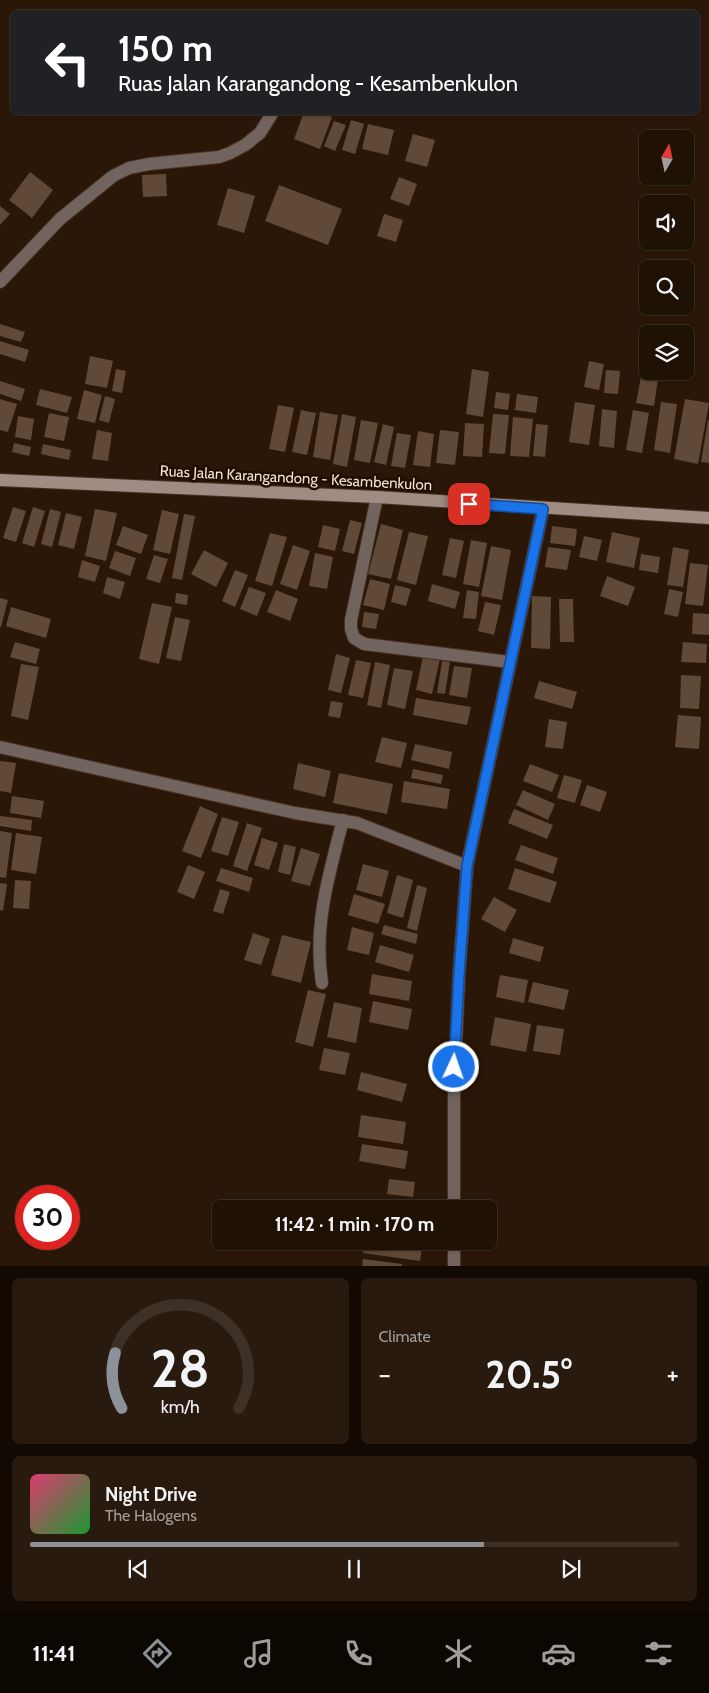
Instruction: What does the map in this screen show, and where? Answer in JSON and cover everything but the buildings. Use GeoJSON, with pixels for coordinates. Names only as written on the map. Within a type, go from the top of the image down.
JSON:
{"type":"FeatureCollection","features":[{"type":"Feature","properties":{"kind":"main road","name":"Ruas Jalan Karangandong - Kesambenkulon"},"geometry":{"type":"LineString","coordinates":[[0,480],[377,497],[709,518]]}},
{"type":"Feature","properties":{"kind":"street"},"geometry":{"type":"LineString","coordinates":[[0,282],[60,219],[113,176],[129,168],[148,164],[219,157],[230,153],[245,145],[260,133],[271,115]]}},
{"type":"Feature","properties":{"kind":"street"},"geometry":{"type":"LineString","coordinates":[[377,497],[351,620],[354,638],[364,644],[510,662]]}},
{"type":"Feature","properties":{"kind":"street"},"geometry":{"type":"LineString","coordinates":[[454,1200],[454,1086],[459,975],[467,866],[543,509]]}},
{"type":"Feature","properties":{"kind":"street"},"geometry":{"type":"LineString","coordinates":[[0,747],[295,813],[343,820],[371,828],[467,866]]}},
{"type":"Feature","properties":{"kind":"street"},"geometry":{"type":"LineString","coordinates":[[322,983],[320,967],[322,907],[343,820]]}},
{"type":"Feature","properties":{"kind":"street"},"geometry":{"type":"LineString","coordinates":[[454,1250],[454,1266]]}},
{"type":"Feature","properties":{"kind":"route"},"geometry":{"type":"LineString","coordinates":[[454,1067],[467,866],[543,509],[469,504]]}}]}
